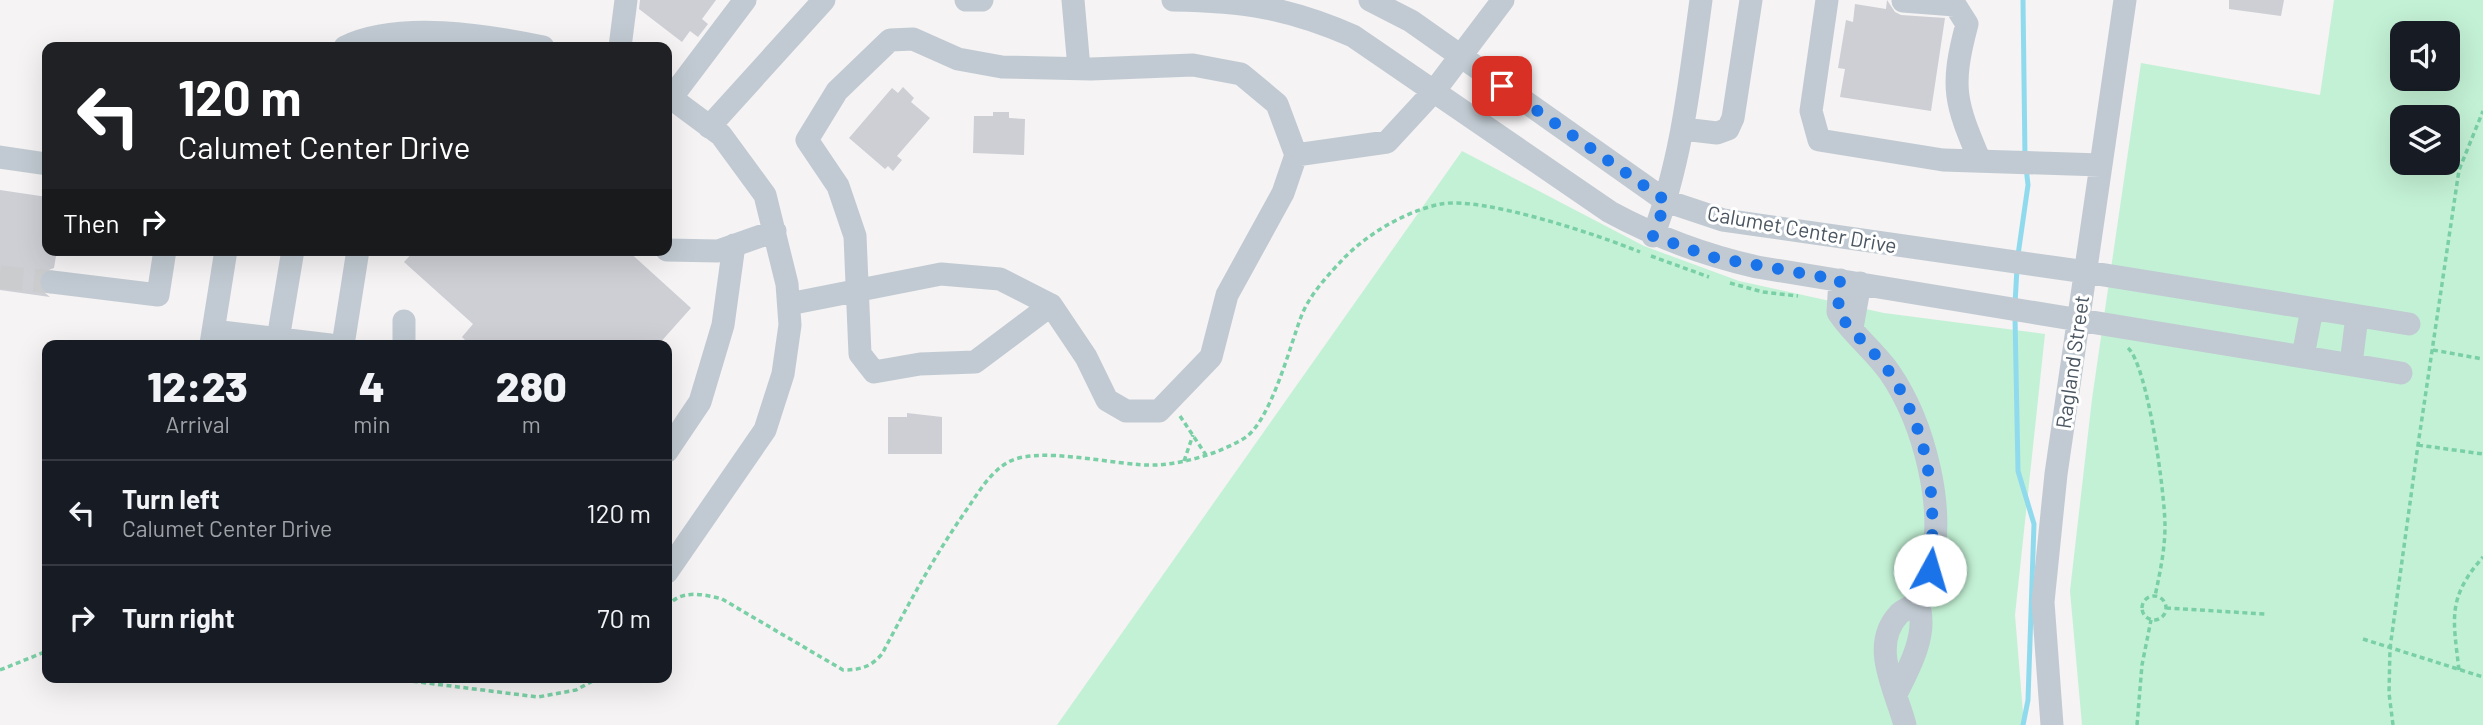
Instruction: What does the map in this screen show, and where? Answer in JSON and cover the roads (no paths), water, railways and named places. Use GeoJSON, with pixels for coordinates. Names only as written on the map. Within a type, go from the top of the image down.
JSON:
{"type":"FeatureCollection","features":[{"type":"Feature","properties":{"kind":"street"},"geometry":{"type":"LineString","coordinates":[[621,42],[626,0]]}},
{"type":"Feature","properties":{"kind":"street"},"geometry":{"type":"LineString","coordinates":[[672,93],[746,0]]}},
{"type":"Feature","properties":{"kind":"street"},"geometry":{"type":"LineString","coordinates":[[709,127],[824,0]]}},
{"type":"Feature","properties":{"kind":"street"},"geometry":{"type":"LineString","coordinates":[[966,0],[982,0]]}},
{"type":"Feature","properties":{"kind":"street"},"geometry":{"type":"LineString","coordinates":[[1073,0],[1079,68]]}},
{"type":"Feature","properties":{"kind":"street","name":"Calumet Center Drive"},"geometry":{"type":"LineString","coordinates":[[1173,0],[1233,1],[1300,7],[1353,36],[1435,90],[1599,205],[1653,236],[1712,257],[2401,373]]}},
{"type":"Feature","properties":{"kind":"street","name":"Calumet Center Drive"},"geometry":{"type":"LineString","coordinates":[[1370,0],[1411,21],[1666,201],[1723,220],[2086,272],[2409,324]]}},
{"type":"Feature","properties":{"kind":"street"},"geometry":{"type":"LineString","coordinates":[[1296,155],[1387,142],[1462,58],[1503,0]]}},
{"type":"Feature","properties":{"kind":"street"},"geometry":{"type":"LineString","coordinates":[[1653,236],[1666,201],[1683,129],[1701,0]]}},
{"type":"Feature","properties":{"kind":"street"},"geometry":{"type":"LineString","coordinates":[[1683,129],[1717,133],[1728,129],[1733,118],[1751,0]]}},
{"type":"Feature","properties":{"kind":"street"},"geometry":{"type":"LineString","coordinates":[[1827,0],[1811,111],[1819,140],[1943,160],[2101,165]]}},
{"type":"Feature","properties":{"kind":"street","name":"Ragland Street"},"geometry":{"type":"LineString","coordinates":[[2052,725],[2043,602],[2056,474],[2125,0]]}},
{"type":"Feature","properties":{"kind":"street"},"geometry":{"type":"LineString","coordinates":[[1903,1],[1955,5],[1967,24],[1957,64],[1958,108],[1980,161]]}},
{"type":"Feature","properties":{"kind":"street"},"geometry":{"type":"LineString","coordinates":[[356,42],[412,30],[504,42]]}},
{"type":"Feature","properties":{"kind":"street"},"geometry":{"type":"LineString","coordinates":[[789,304],[856,291],[941,274],[1000,279],[1051,305],[1086,357],[1107,400],[1126,411],[1159,411],[1211,357],[1227,295],[1267,226],[1296,155],[1277,104],[1241,74],[1193,65],[1079,68],[1002,66],[958,59],[913,39],[890,40],[837,91],[807,140],[838,186],[855,236],[856,291],[860,354],[874,372],[920,365],[975,362],[1051,305]]}},
{"type":"Feature","properties":{"kind":"street"},"geometry":{"type":"LineString","coordinates":[[672,99],[721,135],[765,195],[775,231],[789,304],[790,325],[783,374],[765,430],[672,561]]}},
{"type":"Feature","properties":{"kind":"street"},"geometry":{"type":"LineString","coordinates":[[0,157],[42,163]]}},
{"type":"Feature","properties":{"kind":"street"},"geometry":{"type":"LineString","coordinates":[[672,250],[718,251],[775,231]]}},
{"type":"Feature","properties":{"kind":"street"},"geometry":{"type":"LineString","coordinates":[[672,443],[699,402],[723,325],[734,245]]}},
{"type":"Feature","properties":{"kind":"street"},"geometry":{"type":"LineString","coordinates":[[52,282],[158,295],[164,256]]}},
{"type":"Feature","properties":{"kind":"street"},"geometry":{"type":"LineString","coordinates":[[225,256],[212,338],[256,340]]}},
{"type":"Feature","properties":{"kind":"street"},"geometry":{"type":"LineString","coordinates":[[278,340],[292,256]]}},
{"type":"Feature","properties":{"kind":"street"},"geometry":{"type":"LineString","coordinates":[[344,340],[357,256]]}},
{"type":"Feature","properties":{"kind":"street"},"geometry":{"type":"LineString","coordinates":[[1850,282],[1838,312],[1890,374],[1914,415],[1926,453],[1933,493],[1934,528],[1930,570],[1917,602],[1921,611],[1921,627],[1909,670],[1896,694],[1905,725]]}},
{"type":"Feature","properties":{"kind":"street"},"geometry":{"type":"LineString","coordinates":[[2303,356],[2312,309]]}},
{"type":"Feature","properties":{"kind":"street"},"geometry":{"type":"LineString","coordinates":[[2351,364],[2357,316]]}},
{"type":"Feature","properties":{"kind":"street"},"geometry":{"type":"LineString","coordinates":[[404,321],[404,340]]}},
{"type":"Feature","properties":{"kind":"waterway"},"geometry":{"type":"LineString","coordinates":[[2023,0],[2025,158]]}},
{"type":"Feature","properties":{"kind":"waterway"},"geometry":{"type":"LineString","coordinates":[[2018,255],[2028,185],[2026,167]]}},
{"type":"Feature","properties":{"kind":"waterway"},"geometry":{"type":"LineString","coordinates":[[2015,304],[2017,268]]}},
{"type":"Feature","properties":{"kind":"waterway"},"geometry":{"type":"LineString","coordinates":[[2015,317],[2018,471],[2034,524],[2028,700],[2023,725]]}},
{"type":"Feature","properties":{"kind":"tunnel"},"geometry":{"type":"LineString","coordinates":[[0,277],[52,282]]}}]}
